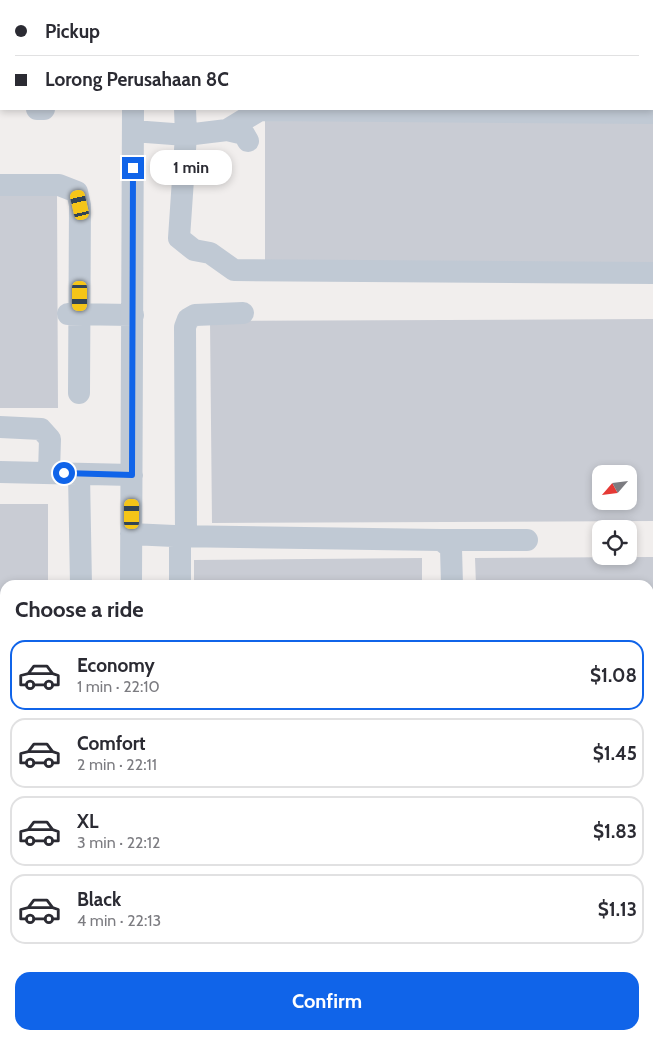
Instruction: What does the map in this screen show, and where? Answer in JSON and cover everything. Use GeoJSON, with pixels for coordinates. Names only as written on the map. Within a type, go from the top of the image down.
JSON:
{"type":"FeatureCollection","features":[{"type":"Feature","properties":{"kind":"street"},"geometry":{"type":"LineString","coordinates":[[131,580],[133,110]]}},
{"type":"Feature","properties":{"kind":"street"},"geometry":{"type":"LineString","coordinates":[[185,110],[186,135],[179,238],[194,250],[210,252],[234,270],[653,273]]}},
{"type":"Feature","properties":{"kind":"street"},"geometry":{"type":"LineString","coordinates":[[227,130],[260,110],[653,113]]}},
{"type":"Feature","properties":{"kind":"street"},"geometry":{"type":"LineString","coordinates":[[133,132],[186,135],[227,130],[244,134],[248,141]]}},
{"type":"Feature","properties":{"kind":"street"},"geometry":{"type":"LineString","coordinates":[[0,185],[59,185],[77,192],[80,205],[74,314],[78,393]]}},
{"type":"Feature","properties":{"kind":"street"},"geometry":{"type":"LineString","coordinates":[[180,580],[185,327],[188,320],[195,315],[243,313]]}},
{"type":"Feature","properties":{"kind":"street"},"geometry":{"type":"LineString","coordinates":[[74,314],[132,315]]}},
{"type":"Feature","properties":{"kind":"street"},"geometry":{"type":"LineString","coordinates":[[0,427],[41,429],[50,439],[49,473]]}},
{"type":"Feature","properties":{"kind":"street"},"geometry":{"type":"LineString","coordinates":[[0,472],[132,475]]}},
{"type":"Feature","properties":{"kind":"street"},"geometry":{"type":"LineString","coordinates":[[79,474],[81,580]]}},
{"type":"Feature","properties":{"kind":"street"},"geometry":{"type":"LineString","coordinates":[[131,534],[527,540]]}},
{"type":"Feature","properties":{"kind":"street"},"geometry":{"type":"LineString","coordinates":[[441,540],[452,548],[452,580]]}},
{"type":"Feature","properties":{"kind":"building"},"geometry":{"type":"Polygon","coordinates":[[[265,118],[653,122],[653,265],[265,261],[265,118]]]}},
{"type":"Feature","properties":{"kind":"building"},"geometry":{"type":"Polygon","coordinates":[[[0,195],[57,195],[58,408],[0,408],[0,195]]]}},
{"type":"Feature","properties":{"kind":"building"},"geometry":{"type":"Polygon","coordinates":[[[653,319],[653,521],[212,523],[210,321],[653,319]]]}},
{"type":"Feature","properties":{"kind":"building"},"geometry":{"type":"Polygon","coordinates":[[[0,504],[48,504],[48,580],[0,580],[0,504]]]}},
{"type":"Feature","properties":{"kind":"building"},"geometry":{"type":"Polygon","coordinates":[[[592,557],[592,565],[637,565],[637,557],[653,557],[653,580],[476,580],[475,558],[592,557]]]}},
{"type":"Feature","properties":{"kind":"building"},"geometry":{"type":"Polygon","coordinates":[[[422,558],[422,580],[194,580],[194,560],[422,558]]]}},
{"type":"Feature","properties":{"kind":"route"},"geometry":{"type":"LineString","coordinates":[[64,473],[132,475],[133,168]]}}]}
